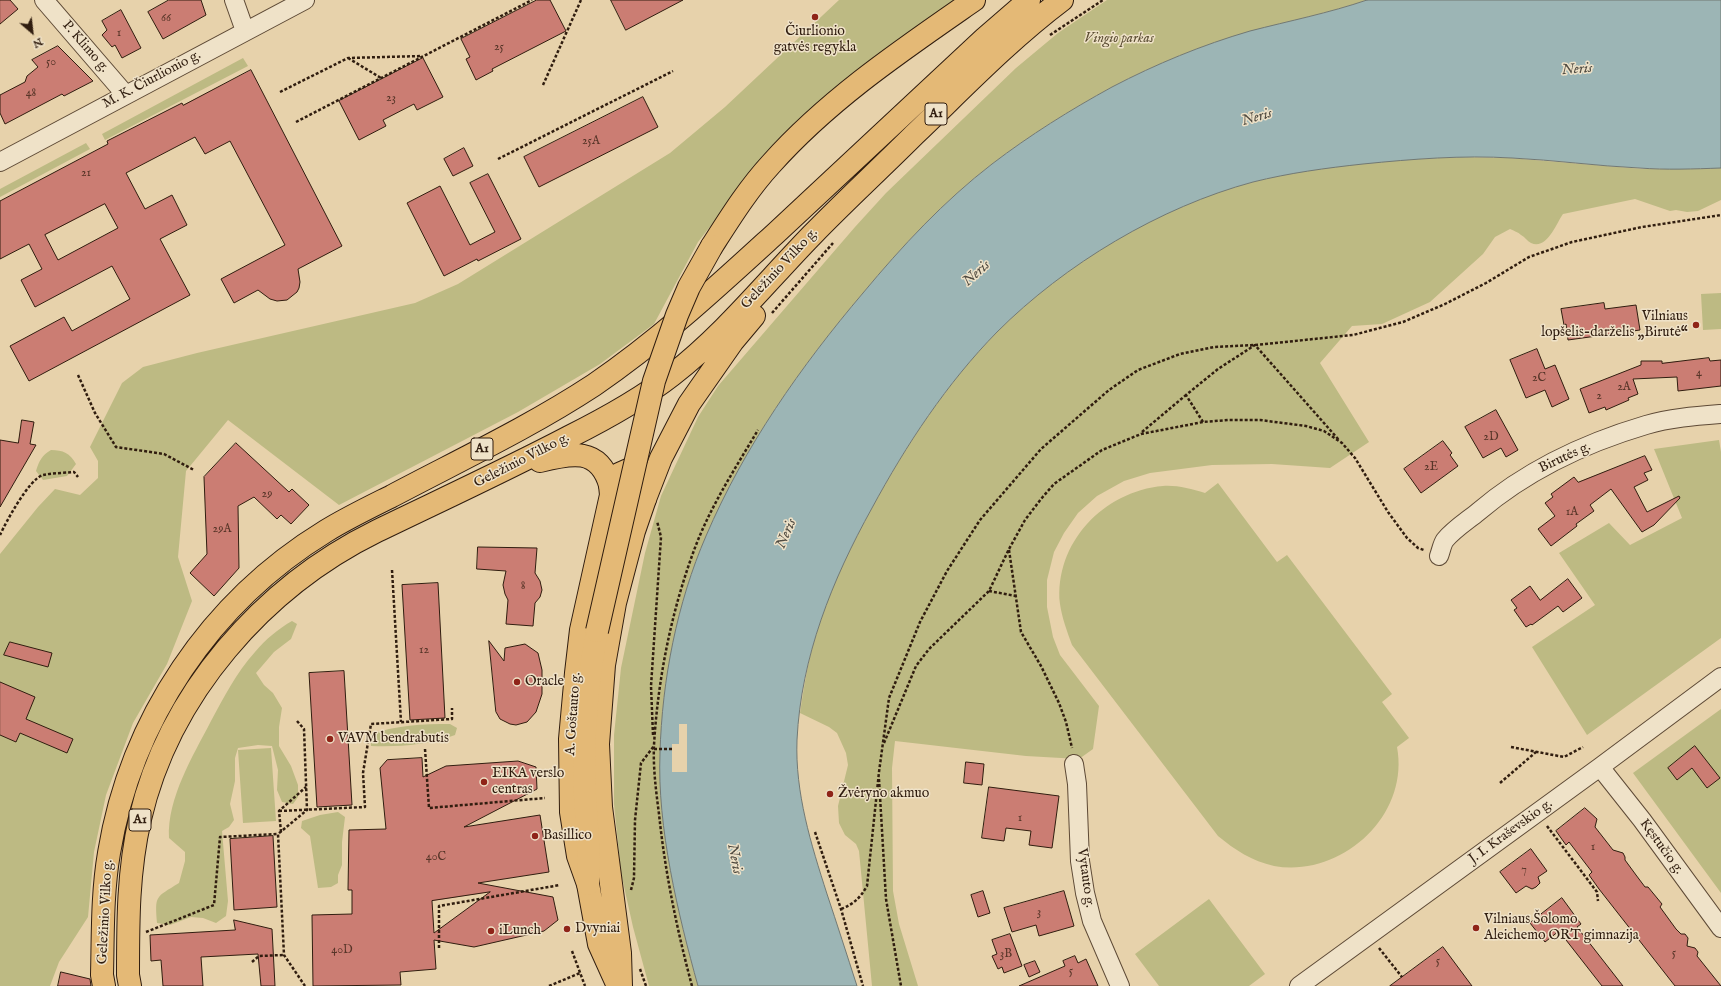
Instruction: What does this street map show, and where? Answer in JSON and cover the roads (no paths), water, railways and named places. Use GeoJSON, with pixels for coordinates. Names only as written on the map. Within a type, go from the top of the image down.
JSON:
{"type":"FeatureCollection","features":[{"type":"Feature","properties":{"kind":"main road"},"geometry":{"type":"LineString","coordinates":[[588,884],[590,860],[584,769],[587,689],[597,631],[654,381],[677,315],[689,287],[712,246],[747,193],[792,141],[836,100],[907,46],[974,0]]}},
{"type":"Feature","properties":{"kind":"main road","name":"Geležinio Vilko g."},"geometry":{"type":"LineString","coordinates":[[104,986],[102,975],[103,904],[109,853],[127,778],[140,744],[164,695],[191,655],[215,626],[249,591],[291,556],[326,531],[537,420],[594,385],[645,347],[712,292],[985,38],[1029,0]]}},
{"type":"Feature","properties":{"kind":"main road","name":"Geležinio Vilko g."},"geometry":{"type":"LineString","coordinates":[[130,986],[128,975],[128,903],[133,856],[140,818],[150,784],[162,754],[184,710],[210,670],[234,640],[268,605],[305,574],[342,550],[375,532],[511,468],[622,410],[673,375],[708,344],[752,300],[814,233],[996,56],[1062,0]]}},
{"type":"Feature","properties":{"kind":"main road","name":"A. Goštauto g."},"geometry":{"type":"LineString","coordinates":[[621,986],[620,953],[601,807],[598,744],[604,665],[615,603],[634,531],[645,499],[661,458],[689,404],[733,341],[767,301],[814,233]]}},
{"type":"Feature","properties":{"kind":"main road"},"geometry":{"type":"LineString","coordinates":[[511,468],[567,454],[587,457],[596,461],[602,468],[608,476],[610,486]]}},
{"type":"Feature","properties":{"kind":"main road"},"geometry":{"type":"LineString","coordinates":[[610,486],[619,474],[628,470],[636,471],[644,483],[645,499]]}},
{"type":"Feature","properties":{"kind":"main road","name":"A. Goštauto g."},"geometry":{"type":"LineString","coordinates":[[610,486],[611,495],[581,630],[570,739],[571,812],[578,856],[588,884],[599,944],[618,986]]}},
{"type":"Feature","properties":{"kind":"street","name":"P. Klimo g."},"geometry":{"type":"LineString","coordinates":[[44,0],[125,94]]}},
{"type":"Feature","properties":{"kind":"street"},"geometry":{"type":"LineString","coordinates":[[234,0],[244,31]]}},
{"type":"Feature","properties":{"kind":"street","name":"M. K. Čiurlionio g."},"geometry":{"type":"LineString","coordinates":[[0,162],[125,94],[305,0]]}},
{"type":"Feature","properties":{"kind":"street","name":"Birutės g."},"geometry":{"type":"LineString","coordinates":[[1439,556],[1444,540],[1500,493],[1520,480],[1545,467],[1602,441],[1647,425],[1699,416],[1721,414]]}},
{"type":"Feature","properties":{"kind":"street","name":"J. I. Kraševskio g."},"geometry":{"type":"LineString","coordinates":[[1299,986],[1721,677]]}},
{"type":"Feature","properties":{"kind":"street","name":"Vytauto g."},"geometry":{"type":"LineString","coordinates":[[1074,764],[1077,784],[1080,861],[1085,892],[1092,921],[1120,986]]}},
{"type":"Feature","properties":{"kind":"street","name":"Kęstučio g."},"geometry":{"type":"LineString","coordinates":[[1600,767],[1642,820],[1721,928]]}},
{"type":"Feature","properties":{"kind":"water","name":"Neris"},"geometry":{"type":"Polygon","coordinates":[[[1367,0],[1721,0],[1721,168],[1649,169],[1528,159],[1475,157],[1382,162],[1294,173],[1253,182],[1183,206],[1116,241],[1083,261],[1053,283],[997,332],[944,393],[913,438],[885,484],[857,535],[832,591],[812,649],[800,709],[797,740],[797,760],[801,799],[815,856],[857,986],[698,986],[676,900],[665,840],[662,810],[660,781],[661,725],[668,670],[679,615],[706,536],[721,503],[756,439],[796,378],[840,321],[908,241],[974,178],[1036,133],[1112,87],[1145,71],[1214,42],[1367,0]]]}},
{"type":"Feature","properties":{"kind":"place","name":"Čiurlionio gatvės regykla"},"geometry":{"type":"Point","coordinates":[815,17]}},
{"type":"Feature","properties":{"kind":"place","name":"Vilniaus lopšelis-darželis „Birutė“"},"geometry":{"type":"Point","coordinates":[1696,325]}},
{"type":"Feature","properties":{"kind":"place","name":"Oracle"},"geometry":{"type":"Point","coordinates":[517,682]}},
{"type":"Feature","properties":{"kind":"place","name":"VAVM bendrabutis"},"geometry":{"type":"Point","coordinates":[330,739]}},
{"type":"Feature","properties":{"kind":"place","name":"EIKA verslo centras"},"geometry":{"type":"Point","coordinates":[484,782]}},
{"type":"Feature","properties":{"kind":"place","name":"Žvėryno akmuo"},"geometry":{"type":"Point","coordinates":[830,794]}},
{"type":"Feature","properties":{"kind":"place","name":"Basillico"},"geometry":{"type":"Point","coordinates":[535,836]}},
{"type":"Feature","properties":{"kind":"place","name":"Vilniaus Šolomo Aleichemo ORT gimnazija"},"geometry":{"type":"Point","coordinates":[1476,928]}},
{"type":"Feature","properties":{"kind":"place","name":"Dvyniai"},"geometry":{"type":"Point","coordinates":[567,929]}},
{"type":"Feature","properties":{"kind":"place","name":"iLunch"},"geometry":{"type":"Point","coordinates":[491,931]}},
{"type":"Feature","properties":{"kind":"park label","name":"Vingio parkas"},"geometry":{"type":"Point","coordinates":[1119,39]}}]}
